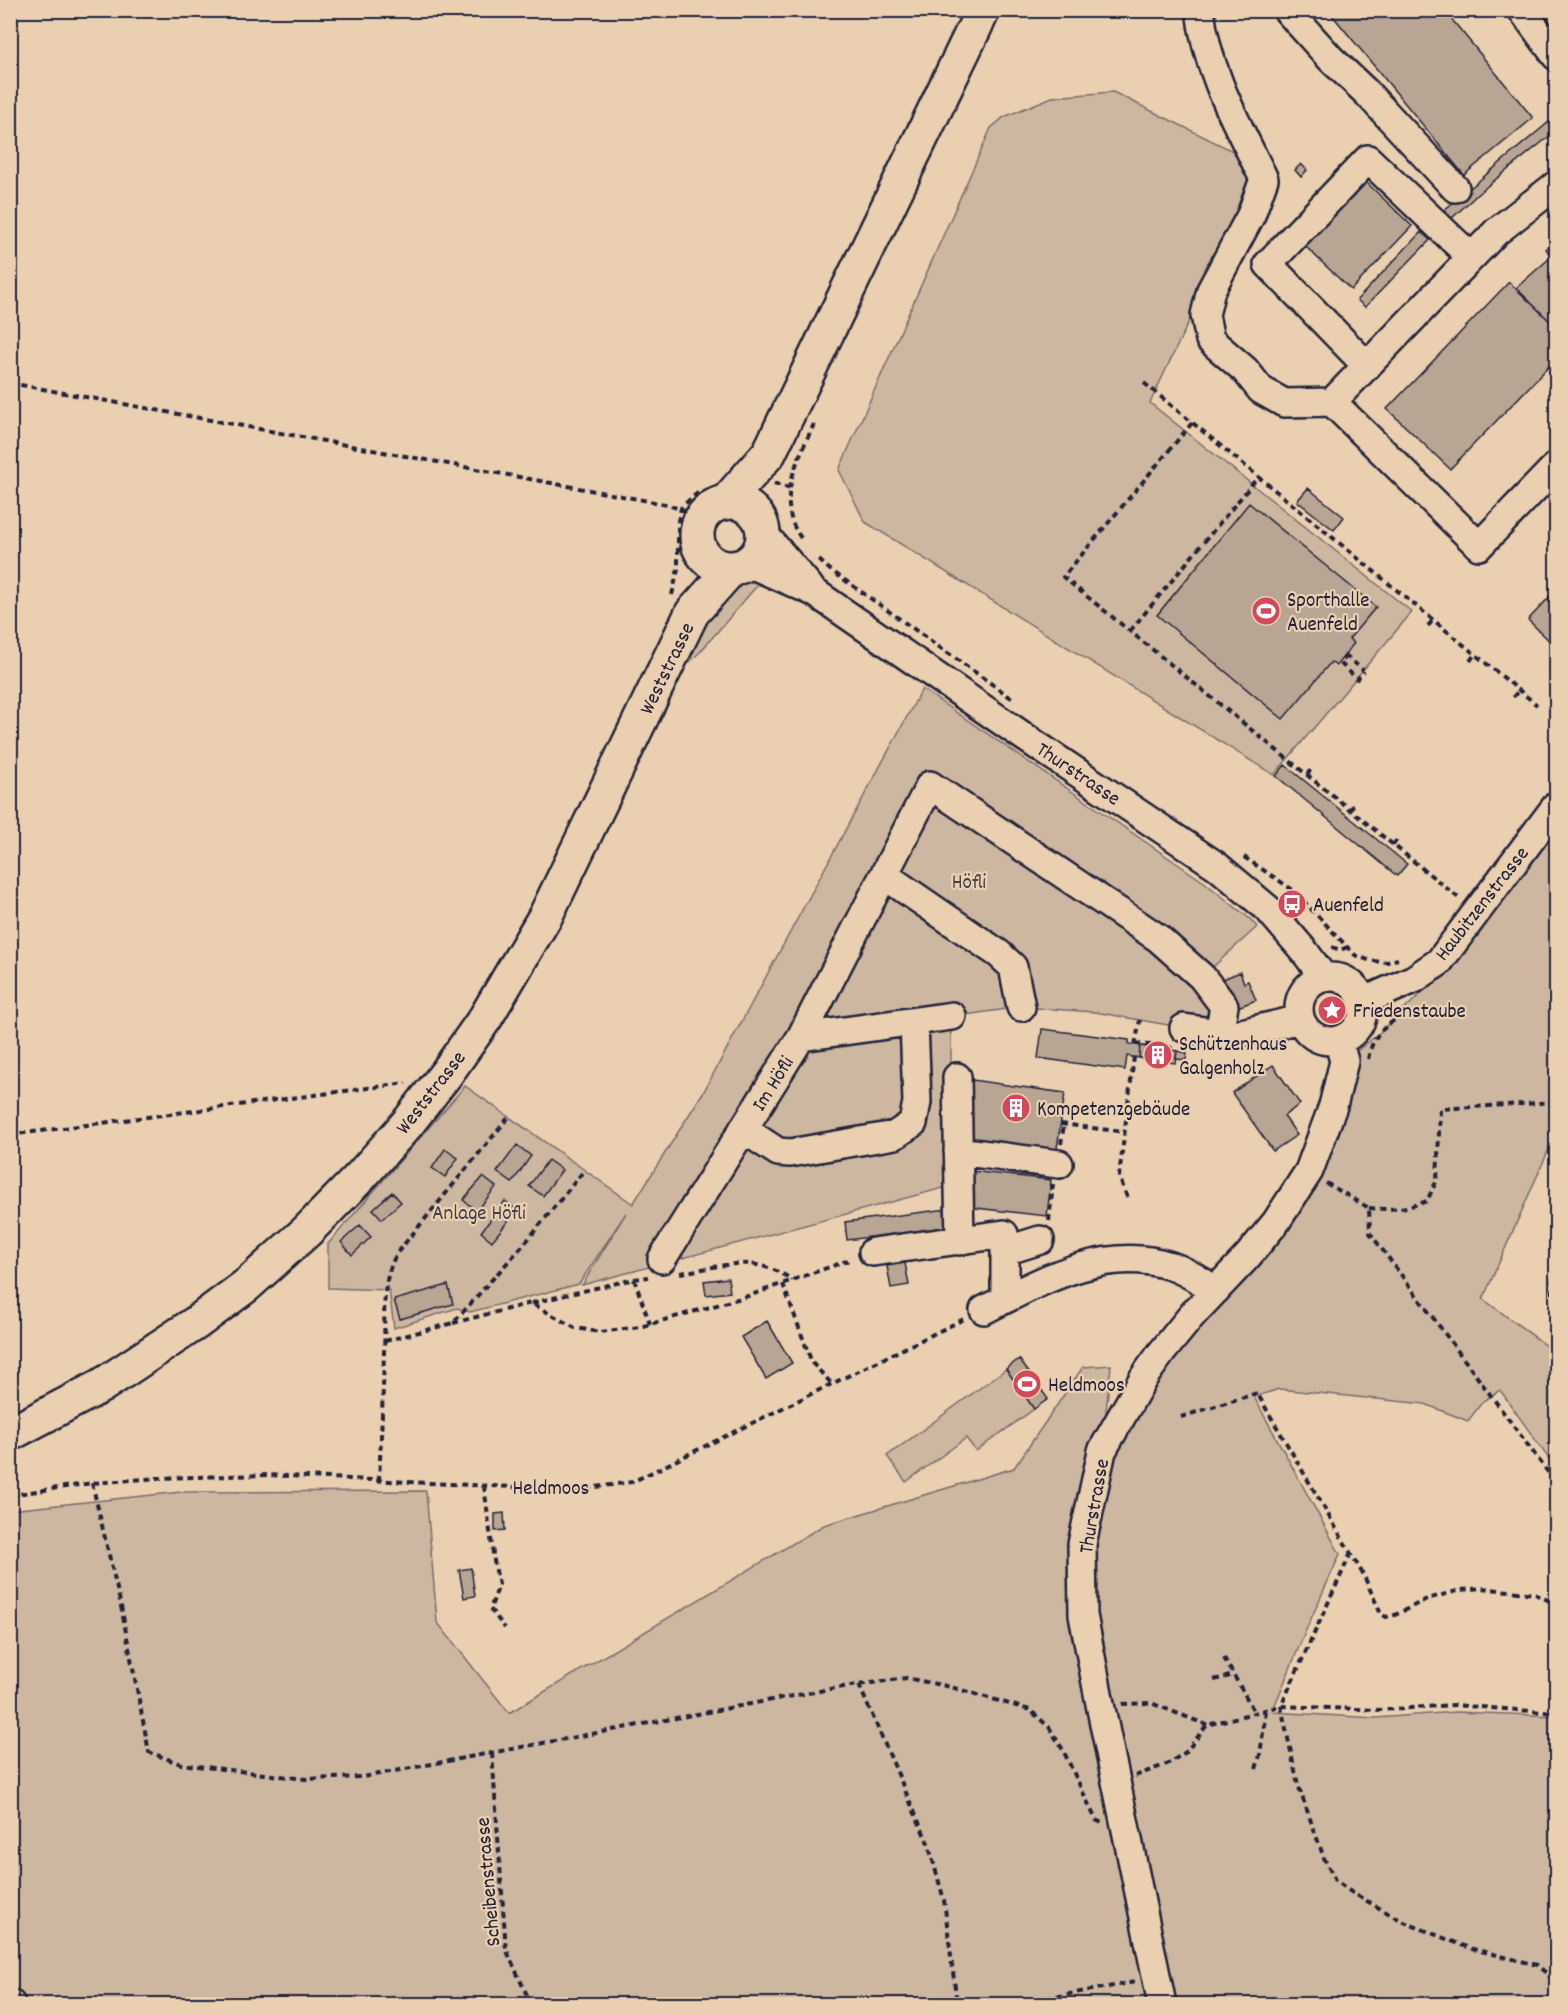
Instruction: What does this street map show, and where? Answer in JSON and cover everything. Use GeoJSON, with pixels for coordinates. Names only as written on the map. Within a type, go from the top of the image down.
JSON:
{"type":"FeatureCollection","features":[{"type":"Feature","properties":{"kind":"main road"},"geometry":{"type":"LineString","coordinates":[[740,565],[725,568],[711,563],[700,550],[697,534],[704,504],[769,453],[983,10]]}},
{"type":"Feature","properties":{"kind":"main road","name":"Weststrasse"},"geometry":{"type":"LineString","coordinates":[[681,607],[759,552],[769,453]]}},
{"type":"Feature","properties":{"kind":"main road"},"geometry":{"type":"LineString","coordinates":[[704,504],[743,505],[761,526]]}},
{"type":"Feature","properties":{"kind":"main road","name":"Weststrasse"},"geometry":{"type":"LineString","coordinates":[[10,1434],[55,1412],[121,1373],[196,1323],[247,1285],[330,1208],[407,1124],[486,1017],[546,915],[681,607],[700,550]]}},
{"type":"Feature","properties":{"kind":"street"},"geometry":{"type":"LineString","coordinates":[[1200,10],[1203,37],[1217,82],[1264,178],[1251,216],[1211,290],[1205,315],[1210,340],[1245,370],[1261,390],[1284,403],[1332,402],[1496,232],[1557,184]]}},
{"type":"Feature","properties":{"kind":"street"},"geometry":{"type":"LineString","coordinates":[[1287,10],[1455,188]]}},
{"type":"Feature","properties":{"kind":"street"},"geometry":{"type":"LineString","coordinates":[[1522,10],[1557,57]]}},
{"type":"Feature","properties":{"kind":"street"},"geometry":{"type":"LineString","coordinates":[[1366,366],[1268,264],[1368,159],[1471,257]]}},
{"type":"Feature","properties":{"kind":"street"},"geometry":{"type":"LineString","coordinates":[[1332,402],[1479,546],[1557,466]]}},
{"type":"Feature","properties":{"kind":"street","name":"Thurstrasse"},"geometry":{"type":"LineString","coordinates":[[761,526],[814,592]]}},
{"type":"Feature","properties":{"kind":"street","name":"Thurstrasse"},"geometry":{"type":"LineString","coordinates":[[740,565],[814,592],[1217,866],[1268,909],[1324,978]]}},
{"type":"Feature","properties":{"kind":"street"},"geometry":{"type":"LineString","coordinates":[[801,1037],[930,785],[1158,938],[1202,976],[1224,1006],[1219,1034]]}},
{"type":"Feature","properties":{"kind":"street","name":"Haubitzenstrasse"},"geometry":{"type":"LineString","coordinates":[[1362,1002],[1414,979],[1438,962],[1557,806]]}},
{"type":"Feature","properties":{"kind":"street"},"geometry":{"type":"LineString","coordinates":[[884,875],[999,954],[1013,967],[1021,1007]]}},
{"type":"Feature","properties":{"kind":"street"},"geometry":{"type":"LineString","coordinates":[[1334,977],[1352,985],[1359,993],[1362,1002],[1360,1022],[1355,1030],[1338,1040],[1329,1041],[1311,1034],[1300,1019],[1300,1001],[1303,993],[1309,986],[1324,978],[1334,977]]}},
{"type":"Feature","properties":{"kind":"street","name":"Im Höfli"},"geometry":{"type":"LineString","coordinates":[[665,1269],[743,1129],[801,1037],[952,1016]]}},
{"type":"Feature","properties":{"kind":"street"},"geometry":{"type":"LineString","coordinates":[[1180,1039],[1219,1034],[1233,1035],[1300,1019]]}},
{"type":"Feature","properties":{"kind":"street"},"geometry":{"type":"LineString","coordinates":[[743,1129],[778,1152],[790,1153],[895,1135],[913,1123],[917,1102],[914,1022]]}},
{"type":"Feature","properties":{"kind":"street","name":"Thurstrasse"},"geometry":{"type":"LineString","coordinates":[[1162,2004],[1126,1836],[1083,1615],[1082,1544],[1102,1451],[1144,1377],[1162,1352],[1276,1222],[1309,1171],[1333,1106],[1344,1061],[1338,1040]]}},
{"type":"Feature","properties":{"kind":"street"},"geometry":{"type":"LineString","coordinates":[[957,1077],[960,1240]]}},
{"type":"Feature","properties":{"kind":"street"},"geometry":{"type":"LineString","coordinates":[[958,1151],[1059,1164]]}},
{"type":"Feature","properties":{"kind":"street"},"geometry":{"type":"LineString","coordinates":[[873,1252],[1004,1234],[1005,1293],[1008,1298]]}},
{"type":"Feature","properties":{"kind":"street"},"geometry":{"type":"LineString","coordinates":[[1005,1251],[1040,1240]]}},
{"type":"Feature","properties":{"kind":"street"},"geometry":{"type":"LineString","coordinates":[[984,1310],[1063,1272],[1090,1264],[1116,1260],[1145,1260],[1173,1267],[1216,1290]]}},
{"type":"Feature","properties":{"kind":"path"},"geometry":{"type":"LineString","coordinates":[[10,382],[704,504]]}},
{"type":"Feature","properties":{"kind":"path"},"geometry":{"type":"LineString","coordinates":[[1143,383],[1537,705]]}},
{"type":"Feature","properties":{"kind":"path"},"geometry":{"type":"LineString","coordinates":[[803,542],[797,534],[792,518],[789,488],[796,463],[817,418]]}},
{"type":"Feature","properties":{"kind":"path"},"geometry":{"type":"LineString","coordinates":[[1192,423],[1063,577],[1477,912]]}},
{"type":"Feature","properties":{"kind":"path"},"geometry":{"type":"LineString","coordinates":[[1130,631],[1258,477]]}},
{"type":"Feature","properties":{"kind":"path"},"geometry":{"type":"LineString","coordinates":[[776,484],[789,488]]}},
{"type":"Feature","properties":{"kind":"path"},"geometry":{"type":"LineString","coordinates":[[681,607],[678,521],[704,504]]}},
{"type":"Feature","properties":{"kind":"path"},"geometry":{"type":"LineString","coordinates":[[815,556],[828,569],[1021,704]]}},
{"type":"Feature","properties":{"kind":"path"},"geometry":{"type":"LineString","coordinates":[[1428,626],[1433,620]]}},
{"type":"Feature","properties":{"kind":"path"},"geometry":{"type":"LineString","coordinates":[[1470,661],[1475,654]]}},
{"type":"Feature","properties":{"kind":"path"},"geometry":{"type":"LineString","coordinates":[[1346,655],[1364,670],[1357,679],[1340,663],[1346,655]]}},
{"type":"Feature","properties":{"kind":"path"},"geometry":{"type":"LineString","coordinates":[[1513,697],[1519,690]]}},
{"type":"Feature","properties":{"kind":"path"},"geometry":{"type":"LineString","coordinates":[[1307,775],[1312,768]]}},
{"type":"Feature","properties":{"kind":"path"},"geometry":{"type":"LineString","coordinates":[[1350,810],[1355,803]]}},
{"type":"Feature","properties":{"kind":"path"},"geometry":{"type":"LineString","coordinates":[[1393,845],[1398,838]]}},
{"type":"Feature","properties":{"kind":"path"},"geometry":{"type":"LineString","coordinates":[[1234,850],[1293,890],[1355,955],[1371,961],[1387,962]]}},
{"type":"Feature","properties":{"kind":"path"},"geometry":{"type":"LineString","coordinates":[[1332,947],[1344,950],[1348,947]]}},
{"type":"Feature","properties":{"kind":"path"},"geometry":{"type":"LineString","coordinates":[[1366,1066],[1370,1048],[1376,1036],[1401,1014],[1403,1006]]}},
{"type":"Feature","properties":{"kind":"path"},"geometry":{"type":"LineString","coordinates":[[1140,1020],[1135,1044],[1177,1049],[1180,1039]]}},
{"type":"Feature","properties":{"kind":"path"},"geometry":{"type":"LineString","coordinates":[[1127,1197],[1119,1176],[1134,1057]]}},
{"type":"Feature","properties":{"kind":"path"},"geometry":{"type":"LineString","coordinates":[[10,1135],[412,1082],[404,1091]]}},
{"type":"Feature","properties":{"kind":"path"},"geometry":{"type":"LineString","coordinates":[[1309,1171],[1340,1193],[1369,1208],[1387,1210],[1413,1206],[1427,1201],[1437,1180],[1440,1109],[1557,1102]]}},
{"type":"Feature","properties":{"kind":"path"},"geometry":{"type":"LineString","coordinates":[[379,1481],[385,1341],[384,1291],[389,1267],[396,1253],[508,1118]]}},
{"type":"Feature","properties":{"kind":"path"},"geometry":{"type":"LineString","coordinates":[[1060,1124],[1124,1132]]}},
{"type":"Feature","properties":{"kind":"path"},"geometry":{"type":"LineString","coordinates":[[453,1323],[525,1243],[582,1173]]}},
{"type":"Feature","properties":{"kind":"path"},"geometry":{"type":"LineString","coordinates":[[1369,1208],[1370,1233],[1557,1484]]}},
{"type":"Feature","properties":{"kind":"path"},"geometry":{"type":"LineString","coordinates":[[531,1303],[575,1328],[600,1332],[650,1324],[748,1296],[873,1252]]}},
{"type":"Feature","properties":{"kind":"path"},"geometry":{"type":"LineString","coordinates":[[1557,1257],[1554,1267],[1552,1305],[1557,1323]]}},
{"type":"Feature","properties":{"kind":"path"},"geometry":{"type":"LineString","coordinates":[[385,1341],[634,1279],[665,1269],[738,1262],[776,1270],[793,1280]]}},
{"type":"Feature","properties":{"kind":"path"},"geometry":{"type":"LineString","coordinates":[[634,1279],[650,1324]]}},
{"type":"Feature","properties":{"kind":"path"},"geometry":{"type":"LineString","coordinates":[[783,1284],[812,1362],[832,1384]]}},
{"type":"Feature","properties":{"kind":"path","name":"Heldmoos"},"geometry":{"type":"LineString","coordinates":[[10,1495],[92,1483],[158,1478],[267,1475],[574,1490],[632,1482],[984,1310]]}},
{"type":"Feature","properties":{"kind":"path"},"geometry":{"type":"LineString","coordinates":[[1181,1417],[1257,1393],[1364,1576],[1377,1609],[1386,1617],[1427,1599],[1461,1590],[1482,1588],[1535,1594],[1557,1604]]}},
{"type":"Feature","properties":{"kind":"path"},"geometry":{"type":"LineString","coordinates":[[92,1483],[121,1606],[149,1752],[181,1764],[306,1779],[363,1777],[906,1678],[1030,1710],[1049,1727],[1063,1750],[1096,1820],[1126,1836]]}},
{"type":"Feature","properties":{"kind":"path"},"geometry":{"type":"LineString","coordinates":[[484,1486],[499,1586],[490,1609],[505,1628]]}},
{"type":"Feature","properties":{"kind":"path"},"geometry":{"type":"LineString","coordinates":[[1351,1553],[1281,1706],[1298,1785],[1324,1858],[1335,1880],[1351,1892],[1404,1922],[1469,1948],[1537,1965],[1557,1982]]}},
{"type":"Feature","properties":{"kind":"path"},"geometry":{"type":"LineString","coordinates":[[1224,1658],[1255,1713]]}},
{"type":"Feature","properties":{"kind":"path"},"geometry":{"type":"LineString","coordinates":[[1214,1680],[1234,1675]]}},
{"type":"Feature","properties":{"kind":"path"},"geometry":{"type":"LineString","coordinates":[[859,1685],[928,1843],[944,1900],[957,2004]]}},
{"type":"Feature","properties":{"kind":"path"},"geometry":{"type":"LineString","coordinates":[[1118,1704],[1151,1703],[1207,1725],[1281,1706],[1380,1710],[1454,1705],[1557,1713]]}},
{"type":"Feature","properties":{"kind":"path"},"geometry":{"type":"LineString","coordinates":[[1256,1769],[1266,1710]]}},
{"type":"Feature","properties":{"kind":"path"},"geometry":{"type":"LineString","coordinates":[[1131,1766],[1133,1776],[1167,1764],[1186,1752],[1207,1725]]}},
{"type":"Feature","properties":{"kind":"path","name":"Scheibenstrasse"},"geometry":{"type":"LineString","coordinates":[[492,1753],[506,1949],[531,2004]]}},
{"type":"Feature","properties":{"kind":"path"},"geometry":{"type":"LineString","coordinates":[[1015,2004],[1156,1978]]}},
{"type":"Feature","properties":{"kind":"green space"},"geometry":{"type":"Polygon","coordinates":[[[1113,92],[1233,151],[1252,189],[1150,403],[1412,612],[1274,775],[865,522],[839,470],[991,128],[1004,117],[1052,97],[1113,92]]]}},
{"type":"Feature","properties":{"kind":"green space"},"geometry":{"type":"Polygon","coordinates":[[[752,579],[761,581],[700,652],[678,673],[719,599],[735,582],[752,579]]]}},
{"type":"Feature","properties":{"kind":"green space","name":"Höfli"},"geometry":{"type":"Polygon","coordinates":[[[922,689],[1204,882],[1257,927],[1203,976],[1219,1034],[1095,1012],[1021,1007],[951,1017],[951,1186],[582,1285],[626,1213],[579,1284],[470,1312],[457,1308],[394,1328],[389,1290],[328,1288],[328,1244],[465,1086],[633,1204],[704,1091],[922,689]]]}},
{"type":"Feature","properties":{"kind":"green space"},"geometry":{"type":"Polygon","coordinates":[[[1556,831],[1556,1133],[1483,1299],[1555,1352],[1556,1469],[1500,1390],[1483,1401],[1468,1421],[1425,1404],[1279,1389],[1254,1397],[1340,1554],[1272,1712],[1376,1718],[1456,1712],[1556,1716],[1556,2004],[11,2004],[10,1510],[181,1492],[426,1491],[437,1622],[509,1713],[824,1525],[1014,1468],[1083,1367],[1111,1365],[1102,1449],[1276,1222],[1344,1061],[1376,1036],[1445,971],[1478,925],[1556,831]]]}},
{"type":"Feature","properties":{"kind":"green space"},"geometry":{"type":"Polygon","coordinates":[[[1006,1369],[1034,1409],[976,1451],[966,1438],[906,1482],[887,1456],[1006,1369]]]}},
{"type":"Feature","properties":{"kind":"building"},"geometry":{"type":"Polygon","coordinates":[[[1328,10],[1444,10],[1533,118],[1464,175],[1328,10]]]}},
{"type":"Feature","properties":{"kind":"building"},"geometry":{"type":"Polygon","coordinates":[[[1556,116],[1556,131],[1480,192],[1451,219],[1443,211],[1556,116]]]}},
{"type":"Feature","properties":{"kind":"building"},"geometry":{"type":"Polygon","coordinates":[[[1301,164],[1307,170],[1301,177],[1295,170],[1301,164]]]}},
{"type":"Feature","properties":{"kind":"building"},"geometry":{"type":"Polygon","coordinates":[[[1366,182],[1412,226],[1351,290],[1305,246],[1366,182]]]}},
{"type":"Feature","properties":{"kind":"building"},"geometry":{"type":"Polygon","coordinates":[[[1421,232],[1430,240],[1365,307],[1357,300],[1421,232]]]}},
{"type":"Feature","properties":{"kind":"building"},"geometry":{"type":"Polygon","coordinates":[[[1556,241],[1556,263],[1546,249],[1556,241]]]}},
{"type":"Feature","properties":{"kind":"building"},"geometry":{"type":"Polygon","coordinates":[[[1551,257],[1556,263],[1556,327],[1516,288],[1551,257]]]}},
{"type":"Feature","properties":{"kind":"building"},"geometry":{"type":"Polygon","coordinates":[[[1509,282],[1556,327],[1556,359],[1450,469],[1387,409],[1509,282]]]}},
{"type":"Feature","properties":{"kind":"building"},"geometry":{"type":"Polygon","coordinates":[[[1308,488],[1344,517],[1334,530],[1297,501],[1308,488]]]}},
{"type":"Feature","properties":{"kind":"building","name":"Sporthalle Auenfeld"},"geometry":{"type":"Polygon","coordinates":[[[1249,503],[1376,607],[1349,639],[1354,643],[1336,666],[1331,662],[1283,719],[1157,615],[1249,503]]]}},
{"type":"Feature","properties":{"kind":"building"},"geometry":{"type":"Polygon","coordinates":[[[1556,590],[1556,647],[1528,620],[1556,590]]]}},
{"type":"Feature","properties":{"kind":"building"},"geometry":{"type":"Polygon","coordinates":[[[1285,765],[1407,864],[1397,876],[1276,776],[1285,765]]]}},
{"type":"Feature","properties":{"kind":"building"},"geometry":{"type":"Polygon","coordinates":[[[1240,972],[1244,983],[1248,981],[1256,1000],[1230,1010],[1228,990],[1223,979],[1240,972]]]}},
{"type":"Feature","properties":{"kind":"building"},"geometry":{"type":"Polygon","coordinates":[[[1042,1029],[1129,1040],[1129,1044],[1177,1051],[1175,1063],[1127,1056],[1125,1070],[1038,1058],[1042,1029]]]}},
{"type":"Feature","properties":{"kind":"building","name":"Schützenhaus Galgenholz"},"geometry":{"type":"Polygon","coordinates":[[[1140,1046],[1177,1051],[1175,1063],[1139,1058],[1140,1046]]]}},
{"type":"Feature","properties":{"kind":"building"},"geometry":{"type":"Polygon","coordinates":[[[1177,1051],[1187,1053],[1186,1060],[1176,1059],[1177,1051]]]}},
{"type":"Feature","properties":{"kind":"building"},"geometry":{"type":"Polygon","coordinates":[[[1273,1065],[1300,1104],[1284,1116],[1297,1135],[1273,1151],[1232,1093],[1273,1065]]]}},
{"type":"Feature","properties":{"kind":"building","name":"Kompetenzgebäude"},"geometry":{"type":"Polygon","coordinates":[[[972,1080],[1065,1093],[1056,1155],[964,1143],[972,1080]]]}},
{"type":"Feature","properties":{"kind":"building"},"geometry":{"type":"Polygon","coordinates":[[[517,1145],[531,1156],[512,1183],[497,1172],[517,1145]]]}},
{"type":"Feature","properties":{"kind":"building"},"geometry":{"type":"Polygon","coordinates":[[[445,1149],[458,1158],[445,1177],[432,1168],[445,1149]]]}},
{"type":"Feature","properties":{"kind":"building"},"geometry":{"type":"Polygon","coordinates":[[[548,1160],[562,1170],[543,1196],[529,1186],[548,1160]]]}},
{"type":"Feature","properties":{"kind":"building"},"geometry":{"type":"Polygon","coordinates":[[[1009,1167],[1050,1172],[1049,1178],[1008,1173],[1009,1167]]]}},
{"type":"Feature","properties":{"kind":"building"},"geometry":{"type":"Polygon","coordinates":[[[970,1171],[1051,1180],[1047,1216],[967,1207],[970,1171]]]}},
{"type":"Feature","properties":{"kind":"building"},"geometry":{"type":"Polygon","coordinates":[[[483,1177],[496,1187],[477,1211],[463,1200],[483,1177]]]}},
{"type":"Feature","properties":{"kind":"building"},"geometry":{"type":"Polygon","coordinates":[[[392,1192],[401,1202],[382,1219],[373,1209],[392,1192]]]}},
{"type":"Feature","properties":{"kind":"building"},"geometry":{"type":"Polygon","coordinates":[[[505,1201],[517,1210],[492,1241],[481,1232],[505,1201]]]}},
{"type":"Feature","properties":{"kind":"building"},"geometry":{"type":"Polygon","coordinates":[[[947,1209],[949,1227],[847,1240],[845,1222],[947,1209]]]}},
{"type":"Feature","properties":{"kind":"building"},"geometry":{"type":"Polygon","coordinates":[[[360,1225],[371,1237],[352,1255],[341,1242],[360,1225]]]}},
{"type":"Feature","properties":{"kind":"building"},"geometry":{"type":"Polygon","coordinates":[[[905,1263],[909,1285],[891,1288],[887,1266],[905,1263]]]}},
{"type":"Feature","properties":{"kind":"building"},"geometry":{"type":"Polygon","coordinates":[[[728,1278],[730,1292],[706,1295],[704,1281],[728,1278]]]}},
{"type":"Feature","properties":{"kind":"building"},"geometry":{"type":"Polygon","coordinates":[[[448,1285],[453,1304],[400,1319],[394,1300],[448,1285]]]}},
{"type":"Feature","properties":{"kind":"building"},"geometry":{"type":"Polygon","coordinates":[[[767,1321],[792,1363],[766,1379],[741,1337],[767,1321]]]}},
{"type":"Feature","properties":{"kind":"building","name":"Heldmoos"},"geometry":{"type":"Polygon","coordinates":[[[1019,1359],[1048,1399],[1034,1409],[1006,1369],[1019,1359]]]}},
{"type":"Feature","properties":{"kind":"building"},"geometry":{"type":"Polygon","coordinates":[[[504,1513],[505,1530],[495,1531],[495,1514],[504,1513]]]}},
{"type":"Feature","properties":{"kind":"building"},"geometry":{"type":"Polygon","coordinates":[[[471,1568],[475,1596],[464,1598],[459,1570],[471,1568]]]}},
{"type":"Feature","properties":{"kind":"place","name":"Sporthalle Auenfeld"},"geometry":{"type":"Point","coordinates":[1266,611]}},
{"type":"Feature","properties":{"kind":"place","name":"Auenfeld"},"geometry":{"type":"Point","coordinates":[1292,904]}},
{"type":"Feature","properties":{"kind":"place","name":"Friedenstaube"},"geometry":{"type":"Point","coordinates":[1332,1010]}},
{"type":"Feature","properties":{"kind":"place","name":"Schützenhaus Galgenholz"},"geometry":{"type":"Point","coordinates":[1158,1055]}},
{"type":"Feature","properties":{"kind":"place","name":"Kompetenzgebäude"},"geometry":{"type":"Point","coordinates":[1016,1108]}},
{"type":"Feature","properties":{"kind":"place","name":"Heldmoos"},"geometry":{"type":"Point","coordinates":[1027,1384]}},
{"type":"Feature","properties":{"kind":"park label","name":"Anlage Höfli"},"geometry":{"type":"Point","coordinates":[479,1212]}}]}
